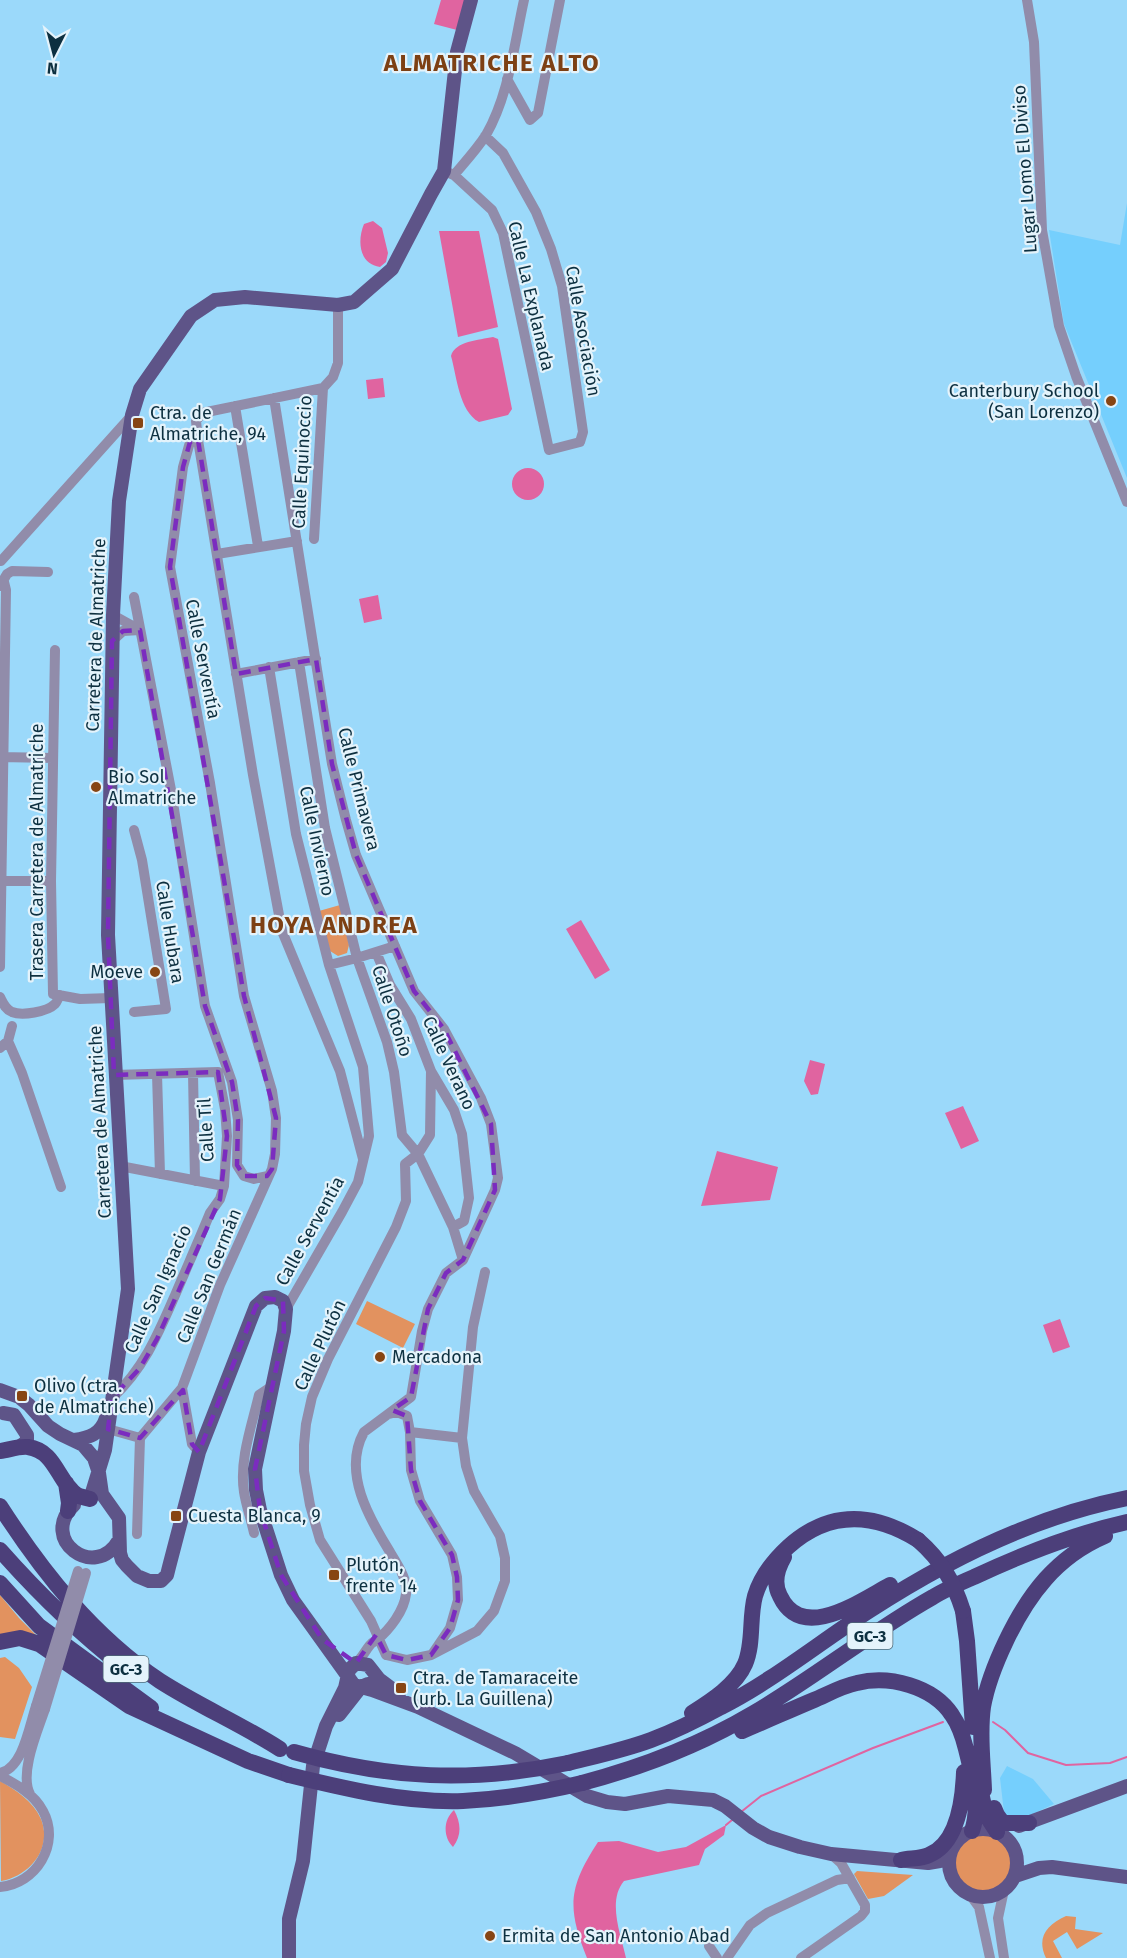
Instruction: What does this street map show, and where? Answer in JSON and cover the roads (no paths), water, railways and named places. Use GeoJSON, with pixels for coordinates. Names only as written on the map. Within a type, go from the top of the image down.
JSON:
{"type":"FeatureCollection","features":[{"type":"Feature","properties":{"kind":"highway"},"geometry":{"type":"LineString","coordinates":[[0,1450],[29,1447],[45,1455],[54,1462],[78,1496],[90,1499]]}},
{"type":"Feature","properties":{"kind":"highway"},"geometry":{"type":"LineString","coordinates":[[0,1462],[6,1455],[16,1451],[45,1455]]}},
{"type":"Feature","properties":{"kind":"highway"},"geometry":{"type":"LineString","coordinates":[[66,1482],[68,1511]]}},
{"type":"Feature","properties":{"kind":"highway","name":"GC-3"},"geometry":{"type":"LineString","coordinates":[[0,1550],[82,1634],[128,1670],[204,1715],[287,1750],[339,1765],[382,1772],[437,1776],[491,1775],[568,1763],[620,1745],[672,1732],[724,1706],[926,1575],[1015,1533],[1081,1510],[1127,1498]]}},
{"type":"Feature","properties":{"kind":"highway"},"geometry":{"type":"LineString","coordinates":[[0,1506],[63,1595],[125,1656],[162,1682],[206,1708],[287,1750]]}},
{"type":"Feature","properties":{"kind":"highway"},"geometry":{"type":"LineString","coordinates":[[800,1537],[779,1565],[776,1589],[782,1602],[791,1612],[806,1617],[822,1618],[838,1613],[919,1570],[1014,1526],[1081,1510]]}},
{"type":"Feature","properties":{"kind":"highway"},"geometry":{"type":"LineString","coordinates":[[620,1745],[684,1718],[716,1696],[738,1675],[746,1663],[755,1596],[763,1577],[772,1563],[800,1537],[811,1529],[835,1521],[858,1519],[881,1522],[900,1529],[918,1540],[941,1563],[958,1595],[963,1611],[967,1641],[977,1774],[986,1815],[998,1832]]}},
{"type":"Feature","properties":{"kind":"highway","name":"GC-3"},"geometry":{"type":"LineString","coordinates":[[0,1583],[39,1626],[174,1725],[248,1761],[348,1790],[462,1801],[551,1791],[626,1774],[702,1742],[755,1713],[884,1626],[935,1595],[1032,1552],[1127,1522]]}},
{"type":"Feature","properties":{"kind":"highway"},"geometry":{"type":"LineString","coordinates":[[972,1831],[983,1706],[993,1673],[1019,1615],[1031,1595],[1060,1563],[1093,1541],[1127,1529]]}},
{"type":"Feature","properties":{"kind":"highway"},"geometry":{"type":"LineString","coordinates":[[0,1642],[20,1638],[39,1644],[129,1706],[174,1725]]}},
{"type":"Feature","properties":{"kind":"highway"},"geometry":{"type":"LineString","coordinates":[[626,1774],[674,1760],[856,1683],[878,1680],[898,1682],[920,1689],[935,1698],[952,1714],[1000,1821],[1007,1824],[1015,1822],[1027,1824]]}},
{"type":"Feature","properties":{"kind":"highway"},"geometry":{"type":"LineString","coordinates":[[901,1860],[931,1854],[944,1845],[951,1833],[963,1794],[963,1735]]}},
{"type":"Feature","properties":{"kind":"main road","name":"Carretera de Almatriche"},"geometry":{"type":"LineString","coordinates":[[90,1499],[99,1473],[108,1430],[128,1289],[114,1075],[108,935],[112,641],[118,501],[132,415],[140,389],[190,316],[216,300],[245,297],[338,305],[354,302],[392,269],[431,194],[449,173],[457,52],[471,0]]}},
{"type":"Feature","properties":{"kind":"main road"},"geometry":{"type":"LineString","coordinates":[[0,1390],[19,1397],[48,1426],[83,1445],[94,1458],[102,1494],[116,1512],[120,1524],[119,1540],[122,1560],[137,1576],[149,1581],[161,1581],[167,1575],[199,1452],[256,1306],[265,1298],[275,1297],[282,1301],[286,1309],[284,1331],[255,1469],[256,1490],[260,1510],[281,1575],[293,1600],[351,1683],[418,1707],[515,1753],[587,1796],[598,1800],[625,1804],[668,1796],[713,1800],[725,1806],[753,1828],[783,1842],[831,1854],[935,1863],[950,1854]]}},
{"type":"Feature","properties":{"kind":"main road"},"geometry":{"type":"LineString","coordinates":[[74,1440],[93,1436],[103,1426],[111,1402]]}},
{"type":"Feature","properties":{"kind":"main road"},"geometry":{"type":"LineString","coordinates":[[2,1414],[9,1408],[24,1408],[37,1415]]}},
{"type":"Feature","properties":{"kind":"main road"},"geometry":{"type":"LineString","coordinates":[[2,1414],[14,1415],[27,1435],[27,1440],[19,1447]]}},
{"type":"Feature","properties":{"kind":"main road"},"geometry":{"type":"LineString","coordinates":[[112,1507],[105,1502],[90,1499],[76,1504],[68,1511],[62,1530],[65,1540],[78,1554],[122,1560]]}},
{"type":"Feature","properties":{"kind":"main road"},"geometry":{"type":"LineString","coordinates":[[96,1557],[111,1551],[119,1540]]}},
{"type":"Feature","properties":{"kind":"main road"},"geometry":{"type":"LineString","coordinates":[[322,1639],[337,1652],[356,1663],[368,1665],[390,1689],[418,1707]]}},
{"type":"Feature","properties":{"kind":"main road"},"geometry":{"type":"LineString","coordinates":[[289,1958],[289,1919],[303,1861],[312,1766],[326,1726],[345,1688],[351,1667],[356,1663]]}},
{"type":"Feature","properties":{"kind":"main road"},"geometry":{"type":"LineString","coordinates":[[322,1739],[361,1687],[371,1680],[372,1672]]}},
{"type":"Feature","properties":{"kind":"main road"},"geometry":{"type":"LineString","coordinates":[[955,1884],[949,1871],[950,1854],[956,1842],[963,1835],[972,1831],[998,1832],[1027,1824],[1057,1810],[1127,1786]]}},
{"type":"Feature","properties":{"kind":"main road"},"geometry":{"type":"LineString","coordinates":[[871,1858],[938,1872],[971,1896],[990,1897],[1004,1890],[1015,1876],[1017,1861],[1014,1848],[1018,1836],[1027,1824]]}},
{"type":"Feature","properties":{"kind":"main road"},"geometry":{"type":"LineString","coordinates":[[998,1832],[1014,1848]]}},
{"type":"Feature","properties":{"kind":"main road"},"geometry":{"type":"LineString","coordinates":[[1015,1876],[1039,1868],[1052,1867],[1127,1877]]}},
{"type":"Feature","properties":{"kind":"street"},"geometry":{"type":"LineString","coordinates":[[449,173],[485,136],[496,115],[507,79],[524,0]]}},
{"type":"Feature","properties":{"kind":"street"},"geometry":{"type":"LineString","coordinates":[[507,79],[530,120],[538,113],[560,0]]}},
{"type":"Feature","properties":{"kind":"street","name":"Lugar Lomo El Diviso"},"geometry":{"type":"LineString","coordinates":[[1027,0],[1034,42],[1042,230],[1059,326],[1076,376],[1127,502]]}},
{"type":"Feature","properties":{"kind":"street","name":"Calle Asociación"},"geometry":{"type":"LineString","coordinates":[[485,136],[503,153],[536,212],[551,249],[562,286],[583,432],[580,442],[549,450]]}},
{"type":"Feature","properties":{"kind":"street","name":"Calle La Explanada"},"geometry":{"type":"LineString","coordinates":[[449,173],[492,210],[503,233],[549,450]]}},
{"type":"Feature","properties":{"kind":"street"},"geometry":{"type":"LineString","coordinates":[[198,440],[196,421],[202,413],[323,388],[333,377],[338,363],[338,305]]}},
{"type":"Feature","properties":{"kind":"street","name":"Calle Equinoccio"},"geometry":{"type":"LineString","coordinates":[[314,539],[323,388]]}},
{"type":"Feature","properties":{"kind":"street","name":"Calle Primavera"},"geometry":{"type":"LineString","coordinates":[[274,398],[333,764],[356,855],[414,991],[444,1029],[481,1098],[491,1124],[498,1178],[495,1190],[463,1260]]}},
{"type":"Feature","properties":{"kind":"street"},"geometry":{"type":"LineString","coordinates":[[235,406],[258,546]]}},
{"type":"Feature","properties":{"kind":"street"},"geometry":{"type":"LineString","coordinates":[[1,561],[132,415]]}},
{"type":"Feature","properties":{"kind":"street","name":"Calle Serventía"},"geometry":{"type":"LineString","coordinates":[[267,1176],[272,1169],[275,1154],[276,1118],[272,1091],[244,996],[214,805],[170,567],[183,467],[190,442],[198,440],[236,674],[282,931],[340,1071],[363,1159],[358,1182],[286,1309]]}},
{"type":"Feature","properties":{"kind":"street"},"geometry":{"type":"LineString","coordinates":[[217,554],[297,541]]}},
{"type":"Feature","properties":{"kind":"street"},"geometry":{"type":"LineString","coordinates":[[0,967],[6,590],[2,584],[7,574],[12,571],[48,572]]}},
{"type":"Feature","properties":{"kind":"street"},"geometry":{"type":"LineString","coordinates":[[134,597],[171,790],[205,1006],[232,1082],[238,1120],[237,1165],[244,1176],[254,1179],[267,1176]]}},
{"type":"Feature","properties":{"kind":"street"},"geometry":{"type":"LineString","coordinates":[[113,615],[140,630]]}},
{"type":"Feature","properties":{"kind":"street"},"geometry":{"type":"LineString","coordinates":[[112,641],[123,631],[140,630]]}},
{"type":"Feature","properties":{"kind":"street","name":"Trasera Carretera de Almatriche"},"geometry":{"type":"LineString","coordinates":[[55,650],[51,881],[52,994],[80,999],[111,998]]}},
{"type":"Feature","properties":{"kind":"street"},"geometry":{"type":"LineString","coordinates":[[236,674],[315,659]]}},
{"type":"Feature","properties":{"kind":"street","name":"Calle Otoño"},"geometry":{"type":"LineString","coordinates":[[299,662],[325,828],[357,958],[387,1042],[394,1072],[402,1135],[418,1154],[453,1227]]}},
{"type":"Feature","properties":{"kind":"street","name":"Calle Invierno"},"geometry":{"type":"LineString","coordinates":[[269,667],[296,834],[329,965],[363,1067],[369,1136],[363,1159]]}},
{"type":"Feature","properties":{"kind":"street"},"geometry":{"type":"LineString","coordinates":[[2,757],[53,758]]}},
{"type":"Feature","properties":{"kind":"street","name":"Calle Hubara"},"geometry":{"type":"LineString","coordinates":[[134,830],[142,860],[166,1009],[134,1012]]}},
{"type":"Feature","properties":{"kind":"street"},"geometry":{"type":"LineString","coordinates":[[1,881],[51,881]]}},
{"type":"Feature","properties":{"kind":"street"},"geometry":{"type":"LineString","coordinates":[[329,965],[395,946]]}},
{"type":"Feature","properties":{"kind":"street","name":"Calle Verano"},"geometry":{"type":"LineString","coordinates":[[376,952],[390,985],[411,1019],[431,1071],[454,1110],[462,1134],[469,1198],[464,1221],[453,1227]]}},
{"type":"Feature","properties":{"kind":"street"},"geometry":{"type":"LineString","coordinates":[[0,997],[4,1005],[13,1012],[25,1013],[54,1005],[60,995]]}},
{"type":"Feature","properties":{"kind":"street"},"geometry":{"type":"LineString","coordinates":[[12,1026],[4,1045],[22,1073],[61,1187]]}},
{"type":"Feature","properties":{"kind":"street"},"geometry":{"type":"LineString","coordinates":[[418,1154],[430,1135],[431,1071]]}},
{"type":"Feature","properties":{"kind":"street","name":"Calle Til"},"geometry":{"type":"LineString","coordinates":[[194,1073],[218,1072],[225,1108],[227,1136],[224,1186]]}},
{"type":"Feature","properties":{"kind":"street"},"geometry":{"type":"LineString","coordinates":[[114,1075],[194,1073],[195,1181]]}},
{"type":"Feature","properties":{"kind":"street"},"geometry":{"type":"LineString","coordinates":[[157,1074],[160,1174]]}},
{"type":"Feature","properties":{"kind":"street","name":"Calle Plutón"},"geometry":{"type":"LineString","coordinates":[[386,1655],[371,1621],[320,1540],[310,1505],[304,1471],[304,1445],[312,1397],[328,1359],[396,1227],[406,1201],[405,1164],[418,1154]]}},
{"type":"Feature","properties":{"kind":"street"},"geometry":{"type":"LineString","coordinates":[[120,1166],[224,1186]]}},
{"type":"Feature","properties":{"kind":"street","name":"Calle San Germán"},"geometry":{"type":"LineString","coordinates":[[140,1438],[182,1388],[220,1285],[267,1176]]}},
{"type":"Feature","properties":{"kind":"street","name":"Calle San Ignacio"},"geometry":{"type":"LineString","coordinates":[[111,1402],[140,1368],[156,1339],[210,1213],[220,1199],[224,1186]]}},
{"type":"Feature","properties":{"kind":"street"},"geometry":{"type":"LineString","coordinates":[[356,1663],[370,1644],[378,1639],[400,1612],[407,1591],[403,1573],[369,1518],[358,1483],[356,1456],[359,1440],[364,1432],[411,1397],[428,1309],[446,1273],[463,1260],[453,1227]]}},
{"type":"Feature","properties":{"kind":"street"},"geometry":{"type":"LineString","coordinates":[[372,1672],[386,1655],[407,1660],[431,1655],[477,1631],[494,1611],[505,1581],[505,1558],[500,1536],[474,1491],[466,1466],[462,1438],[473,1327],[484,1272]]}},
{"type":"Feature","properties":{"kind":"street"},"geometry":{"type":"LineString","coordinates":[[254,1533],[244,1491],[244,1466],[248,1437],[259,1395],[271,1387]]}},
{"type":"Feature","properties":{"kind":"street"},"geometry":{"type":"LineString","coordinates":[[182,1388],[192,1444],[199,1452]]}},
{"type":"Feature","properties":{"kind":"street"},"geometry":{"type":"LineString","coordinates":[[386,1415],[397,1412],[407,1416],[410,1432],[411,1470],[420,1502],[452,1555],[457,1577],[458,1600],[450,1628],[431,1655]]}},
{"type":"Feature","properties":{"kind":"street"},"geometry":{"type":"LineString","coordinates":[[108,1430],[140,1438],[137,1534]]}},
{"type":"Feature","properties":{"kind":"street"},"geometry":{"type":"LineString","coordinates":[[410,1432],[462,1438]]}},
{"type":"Feature","properties":{"kind":"street"},"geometry":{"type":"LineString","coordinates":[[72,1550],[82,1572]]}},
{"type":"Feature","properties":{"kind":"street"},"geometry":{"type":"LineString","coordinates":[[32,1797],[27,1782],[27,1767],[40,1708],[82,1572],[96,1557]]}},
{"type":"Feature","properties":{"kind":"street"},"geometry":{"type":"LineString","coordinates":[[0,1774],[6,1772],[17,1762],[40,1708]]}},
{"type":"Feature","properties":{"kind":"street"},"geometry":{"type":"LineString","coordinates":[[0,1774],[32,1797],[43,1810],[49,1828],[48,1849],[41,1863],[30,1875],[16,1884],[2,1888]]}},
{"type":"Feature","properties":{"kind":"street"},"geometry":{"type":"LineString","coordinates":[[801,1958],[865,1911],[865,1905],[850,1878],[841,1863],[831,1854]]}},
{"type":"Feature","properties":{"kind":"street"},"geometry":{"type":"LineString","coordinates":[[727,1958],[750,1925],[767,1913],[837,1880],[850,1878]]}},
{"type":"Feature","properties":{"kind":"street"},"geometry":{"type":"LineString","coordinates":[[1004,1890],[998,1918],[1004,1958]]}},
{"type":"Feature","properties":{"kind":"street"},"geometry":{"type":"LineString","coordinates":[[971,1896],[979,1907],[990,1958]]}},
{"type":"Feature","properties":{"kind":"street"},"geometry":{"type":"LineString","coordinates":[[709,1946],[717,1958]]}},
{"type":"Feature","properties":{"kind":"waterway"},"geometry":{"type":"LineString","coordinates":[[741,1812],[761,1796],[873,1748],[943,1722]]}},
{"type":"Feature","properties":{"kind":"waterway"},"geometry":{"type":"LineString","coordinates":[[993,1722],[1005,1730],[1028,1753],[1066,1765],[1110,1763],[1127,1757]]}},
{"type":"Feature","properties":{"kind":"waterway"},"geometry":{"type":"LineString","coordinates":[[726,1825],[732,1820]]}},
{"type":"Feature","properties":{"kind":"place","name":"Canterbury School (San Lorenzo)"},"geometry":{"type":"Point","coordinates":[1111,401]}},
{"type":"Feature","properties":{"kind":"place","name":"Ctra. de Almatriche, 94"},"geometry":{"type":"Point","coordinates":[138,423]}},
{"type":"Feature","properties":{"kind":"place","name":"Bio Sol Almatriche"},"geometry":{"type":"Point","coordinates":[96,787]}},
{"type":"Feature","properties":{"kind":"place","name":"Moeve"},"geometry":{"type":"Point","coordinates":[155,972]}},
{"type":"Feature","properties":{"kind":"place","name":"Mercadona"},"geometry":{"type":"Point","coordinates":[380,1357]}},
{"type":"Feature","properties":{"kind":"place","name":"Olivo (ctra. de Almatriche)"},"geometry":{"type":"Point","coordinates":[22,1396]}},
{"type":"Feature","properties":{"kind":"place","name":"Cuesta Blanca, 9"},"geometry":{"type":"Point","coordinates":[176,1516]}},
{"type":"Feature","properties":{"kind":"place","name":"Plutón, frente 14"},"geometry":{"type":"Point","coordinates":[334,1575]}},
{"type":"Feature","properties":{"kind":"place","name":"Ctra. de Tamaraceite (urb. La Guillena)"},"geometry":{"type":"Point","coordinates":[401,1688]}},
{"type":"Feature","properties":{"kind":"place","name":"Ermita de San Antonio Abad"},"geometry":{"type":"Point","coordinates":[490,1936]}},
{"type":"Feature","properties":{"kind":"district","name":"ALMATRICHE ALTO"},"geometry":{"type":"Point","coordinates":[492,63]}},
{"type":"Feature","properties":{"kind":"district","name":"HOYA ANDREA"},"geometry":{"type":"Point","coordinates":[334,925]}}]}
